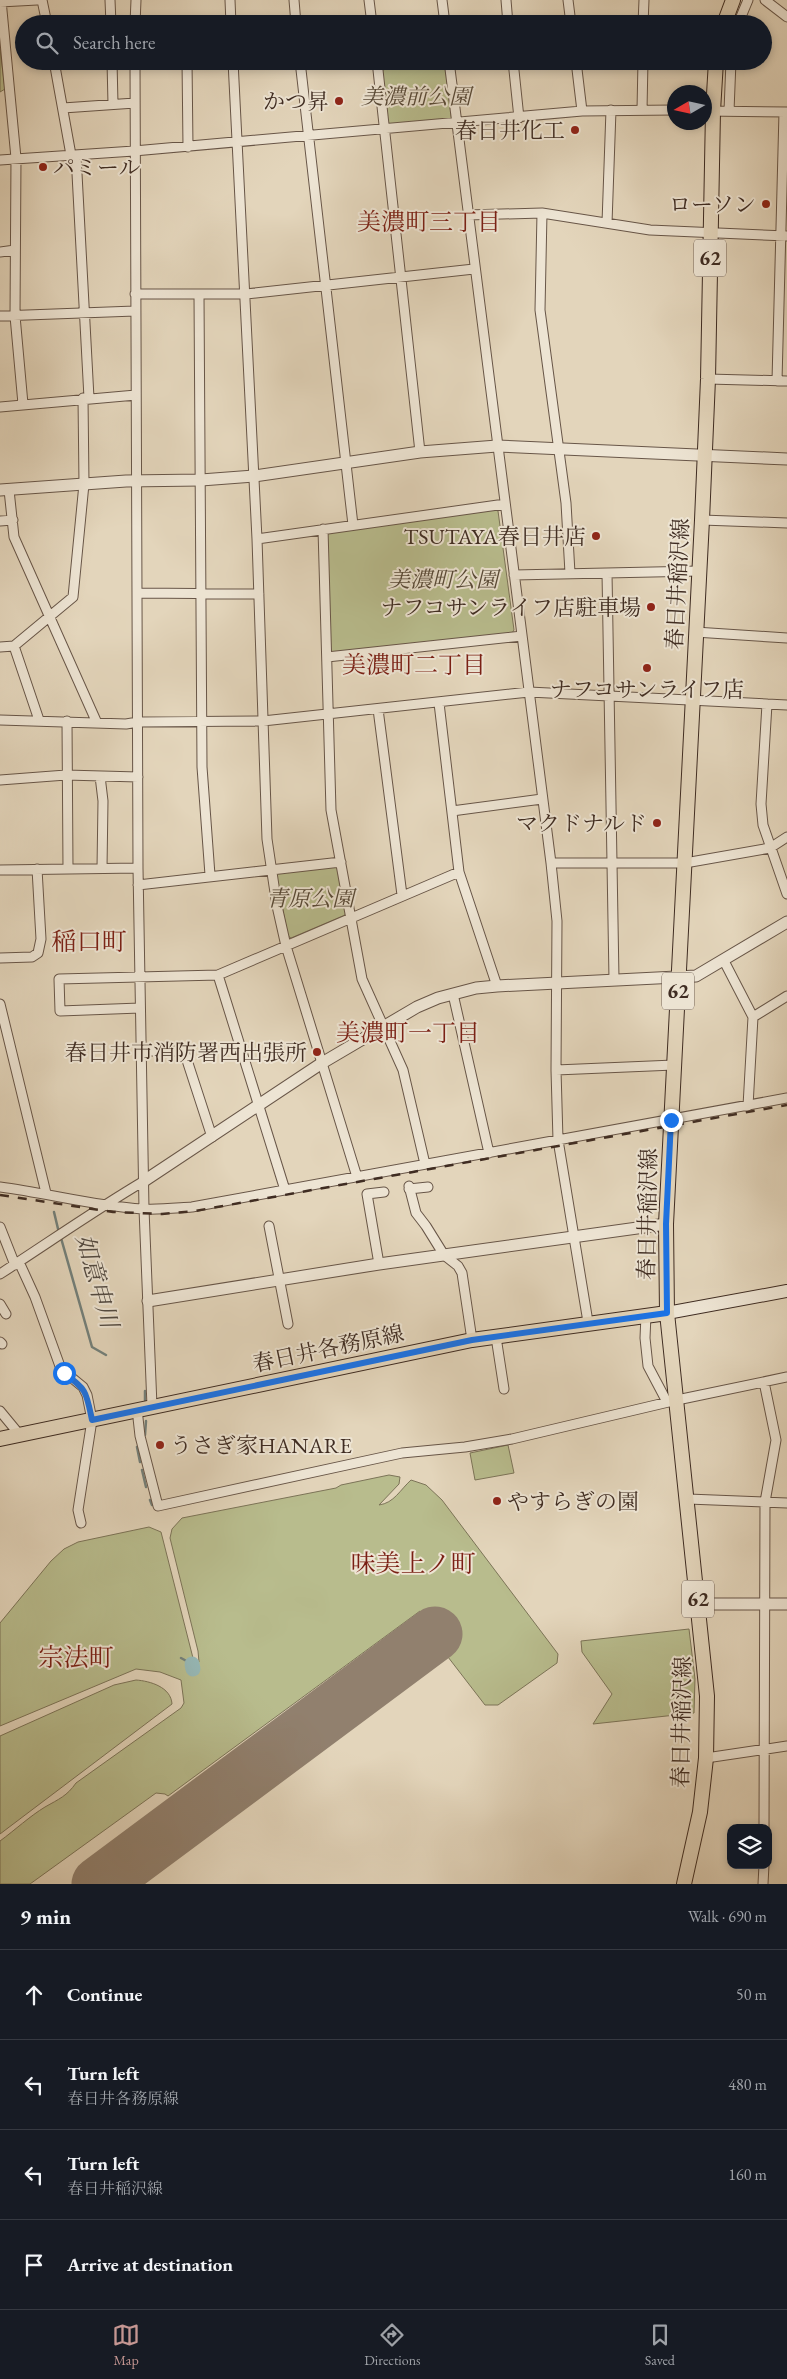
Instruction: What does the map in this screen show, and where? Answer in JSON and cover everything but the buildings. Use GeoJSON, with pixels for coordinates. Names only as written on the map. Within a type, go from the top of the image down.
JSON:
{"type":"FeatureCollection","features":[{"type":"Feature","properties":{"kind":"main road"},"geometry":{"type":"LineString","coordinates":[[727,15],[733,0]]}},
{"type":"Feature","properties":{"kind":"main road","name":"春日井稲沢線"},"geometry":{"type":"LineString","coordinates":[[712,90],[715,70]]}},
{"type":"Feature","properties":{"kind":"main road","name":"春日井稲沢線"},"geometry":{"type":"LineString","coordinates":[[684,1884],[700,1812],[706,1758],[707,1696],[688,1499],[672,1401],[667,1313],[666,1224],[705,455],[711,234],[709,130]]}},
{"type":"Feature","properties":{"kind":"main road"},"geometry":{"type":"LineString","coordinates":[[667,1313],[787,1291]]}},
{"type":"Feature","properties":{"kind":"main road","name":"春日井各務原線"},"geometry":{"type":"LineString","coordinates":[[0,1438],[472,1340],[588,1322],[667,1313]]}},
{"type":"Feature","properties":{"kind":"street"},"geometry":{"type":"LineString","coordinates":[[22,404],[14,316],[16,158],[0,2],[37,0]]}},
{"type":"Feature","properties":{"kind":"street"},"geometry":{"type":"LineString","coordinates":[[42,0],[45,15]]}},
{"type":"Feature","properties":{"kind":"street"},"geometry":{"type":"LineString","coordinates":[[110,0],[111,15]]}},
{"type":"Feature","properties":{"kind":"street"},"geometry":{"type":"LineString","coordinates":[[136,0],[136,15]]}},
{"type":"Feature","properties":{"kind":"street"},"geometry":{"type":"LineString","coordinates":[[230,0],[231,15]]}},
{"type":"Feature","properties":{"kind":"street"},"geometry":{"type":"LineString","coordinates":[[294,0],[295,15]]}},
{"type":"Feature","properties":{"kind":"street"},"geometry":{"type":"LineString","coordinates":[[370,0],[371,15]]}},
{"type":"Feature","properties":{"kind":"street"},"geometry":{"type":"LineString","coordinates":[[442,0],[444,15]]}},
{"type":"Feature","properties":{"kind":"street"},"geometry":{"type":"LineString","coordinates":[[506,0],[507,15]]}},
{"type":"Feature","properties":{"kind":"street"},"geometry":{"type":"LineString","coordinates":[[568,0],[570,15]]}},
{"type":"Feature","properties":{"kind":"street"},"geometry":{"type":"LineString","coordinates":[[643,15],[644,0]]}},
{"type":"Feature","properties":{"kind":"street"},"geometry":{"type":"LineString","coordinates":[[742,15],[748,0]]}},
{"type":"Feature","properties":{"kind":"street"},"geometry":{"type":"LineString","coordinates":[[765,0],[787,17]]}},
{"type":"Feature","properties":{"kind":"street"},"geometry":{"type":"LineString","coordinates":[[0,647],[14,646],[73,597],[84,484],[86,398],[74,155],[56,70]]}},
{"type":"Feature","properties":{"kind":"street"},"geometry":{"type":"LineString","coordinates":[[112,70],[113,104]]}},
{"type":"Feature","properties":{"kind":"street"},"geometry":{"type":"LineString","coordinates":[[135,70],[140,1051],[152,1406]]}},
{"type":"Feature","properties":{"kind":"street"},"geometry":{"type":"LineString","coordinates":[[187,70],[188,147]]}},
{"type":"Feature","properties":{"kind":"street"},"geometry":{"type":"LineString","coordinates":[[234,70],[257,539],[267,839],[286,946],[358,1177]]}},
{"type":"Feature","properties":{"kind":"street"},"geometry":{"type":"LineString","coordinates":[[301,70],[353,525]]}},
{"type":"Feature","properties":{"kind":"street"},"geometry":{"type":"LineString","coordinates":[[378,70],[420,452]]}},
{"type":"Feature","properties":{"kind":"street"},"geometry":{"type":"LineString","coordinates":[[450,70],[551,863],[557,921],[556,1070],[558,1140],[588,1322]]}},
{"type":"Feature","properties":{"kind":"street"},"geometry":{"type":"LineString","coordinates":[[514,70],[519,118]]}},
{"type":"Feature","properties":{"kind":"street"},"geometry":{"type":"LineString","coordinates":[[577,70],[582,111]]}},
{"type":"Feature","properties":{"kind":"street"},"geometry":{"type":"LineString","coordinates":[[642,110],[643,70]]}},
{"type":"Feature","properties":{"kind":"street"},"geometry":{"type":"LineString","coordinates":[[729,112],[731,70]]}},
{"type":"Feature","properties":{"kind":"street"},"geometry":{"type":"LineString","coordinates":[[0,95],[10,94]]}},
{"type":"Feature","properties":{"kind":"street"},"geometry":{"type":"LineString","coordinates":[[63,108],[134,103]]}},
{"type":"Feature","properties":{"kind":"street"},"geometry":{"type":"LineString","coordinates":[[607,223],[611,110]]}},
{"type":"Feature","properties":{"kind":"street"},"geometry":{"type":"LineString","coordinates":[[0,160],[134,152],[582,111],[667,110]]}},
{"type":"Feature","properties":{"kind":"street"},"geometry":{"type":"LineString","coordinates":[[712,111],[785,112],[784,236],[777,381]]}},
{"type":"Feature","properties":{"kind":"street"},"geometry":{"type":"LineString","coordinates":[[468,215],[542,213],[650,230],[784,236]]}},
{"type":"Feature","properties":{"kind":"street"},"geometry":{"type":"LineString","coordinates":[[542,213],[540,310],[566,503],[570,573]]}},
{"type":"Feature","properties":{"kind":"street"},"geometry":{"type":"LineString","coordinates":[[0,252],[15,250]]}},
{"type":"Feature","properties":{"kind":"street"},"geometry":{"type":"LineString","coordinates":[[135,294],[246,294],[474,269]]}},
{"type":"Feature","properties":{"kind":"street"},"geometry":{"type":"LineString","coordinates":[[199,294],[202,767],[210,875]]}},
{"type":"Feature","properties":{"kind":"street"},"geometry":{"type":"LineString","coordinates":[[0,316],[135,311]]}},
{"type":"Feature","properties":{"kind":"street"},"geometry":{"type":"LineString","coordinates":[[708,379],[787,381]]}},
{"type":"Feature","properties":{"kind":"street"},"geometry":{"type":"LineString","coordinates":[[0,407],[136,395]]}},
{"type":"Feature","properties":{"kind":"street"},"geometry":{"type":"LineString","coordinates":[[97,723],[14,538],[5,490],[136,480],[201,480],[254,476],[420,452],[497,446],[787,459]]}},
{"type":"Feature","properties":{"kind":"street"},"geometry":{"type":"LineString","coordinates":[[257,539],[504,504]]}},
{"type":"Feature","properties":{"kind":"street"},"geometry":{"type":"LineString","coordinates":[[0,521],[12,520]]}},
{"type":"Feature","properties":{"kind":"street"},"geometry":{"type":"LineString","coordinates":[[702,520],[787,523]]}},
{"type":"Feature","properties":{"kind":"street"},"geometry":{"type":"LineString","coordinates":[[323,529],[331,810],[362,979],[403,1070],[425,1164]]}},
{"type":"Feature","properties":{"kind":"street"},"geometry":{"type":"LineString","coordinates":[[514,575],[699,571]]}},
{"type":"Feature","properties":{"kind":"street"},"geometry":{"type":"LineString","coordinates":[[607,573],[614,979]]}},
{"type":"Feature","properties":{"kind":"street"},"geometry":{"type":"LineString","coordinates":[[137,593],[259,594]]}},
{"type":"Feature","properties":{"kind":"street"},"geometry":{"type":"LineString","coordinates":[[695,632],[787,638]]}},
{"type":"Feature","properties":{"kind":"street"},"geometry":{"type":"LineString","coordinates":[[327,657],[522,636]]}},
{"type":"Feature","properties":{"kind":"street"},"geometry":{"type":"LineString","coordinates":[[14,646],[39,720]]}},
{"type":"Feature","properties":{"kind":"street"},"geometry":{"type":"LineString","coordinates":[[0,720],[126,724],[138,722],[263,721],[529,692],[787,705]]}},
{"type":"Feature","properties":{"kind":"street"},"geometry":{"type":"LineString","coordinates":[[439,703],[458,872],[497,986]]}},
{"type":"Feature","properties":{"kind":"street"},"geometry":{"type":"LineString","coordinates":[[767,704],[762,804],[763,825],[787,894]]}},
{"type":"Feature","properties":{"kind":"street"},"geometry":{"type":"LineString","coordinates":[[378,709],[402,895]]}},
{"type":"Feature","properties":{"kind":"street"},"geometry":{"type":"LineString","coordinates":[[68,721],[66,775],[69,781],[68,868]]}},
{"type":"Feature","properties":{"kind":"street"},"geometry":{"type":"LineString","coordinates":[[0,780],[66,775],[138,776]]}},
{"type":"Feature","properties":{"kind":"street"},"geometry":{"type":"LineString","coordinates":[[100,776],[103,801],[102,868]]}},
{"type":"Feature","properties":{"kind":"street"},"geometry":{"type":"LineString","coordinates":[[452,811],[542,799]]}},
{"type":"Feature","properties":{"kind":"street"},"geometry":{"type":"LineString","coordinates":[[551,863],[685,863],[770,848],[787,837]]}},
{"type":"Feature","properties":{"kind":"street"},"geometry":{"type":"LineString","coordinates":[[138,885],[210,875],[341,862]]}},
{"type":"Feature","properties":{"kind":"street"},"geometry":{"type":"LineString","coordinates":[[0,870],[138,868]]}},
{"type":"Feature","properties":{"kind":"street"},"geometry":{"type":"LineString","coordinates":[[0,958],[32,957],[38,953],[41,939],[37,869]]}},
{"type":"Feature","properties":{"kind":"street"},"geometry":{"type":"LineString","coordinates":[[140,1008],[60,1010],[59,979],[218,975],[458,872]]}},
{"type":"Feature","properties":{"kind":"street"},"geometry":{"type":"LineString","coordinates":[[0,1274],[103,1205],[144,1181],[260,1106],[322,1063],[416,1007],[476,988],[696,976],[787,922]]}},
{"type":"Feature","properties":{"kind":"street"},"geometry":{"type":"LineString","coordinates":[[724,961],[753,1017],[748,1106]]}},
{"type":"Feature","properties":{"kind":"street"},"geometry":{"type":"LineString","coordinates":[[218,975],[285,1190]]}},
{"type":"Feature","properties":{"kind":"street"},"geometry":{"type":"LineString","coordinates":[[453,994],[489,1154]]}},
{"type":"Feature","properties":{"kind":"street"},"geometry":{"type":"LineString","coordinates":[[753,1017],[787,996]]}},
{"type":"Feature","properties":{"kind":"street"},"geometry":{"type":"LineString","coordinates":[[0,1004],[3,1028],[46,1193]]}},
{"type":"Feature","properties":{"kind":"street"},"geometry":{"type":"LineString","coordinates":[[140,1051],[184,1051],[212,1137]]}},
{"type":"Feature","properties":{"kind":"street"},"geometry":{"type":"LineString","coordinates":[[556,1070],[674,1064]]}},
{"type":"Feature","properties":{"kind":"street"},"geometry":{"type":"LineString","coordinates":[[0,1187],[46,1193],[103,1205],[144,1209],[192,1207],[787,1098]]}},
{"type":"Feature","properties":{"kind":"street"},"geometry":{"type":"LineString","coordinates":[[428,1187],[409,1187],[416,1213],[444,1255],[458,1266],[462,1273],[472,1340]]}},
{"type":"Feature","properties":{"kind":"street"},"geometry":{"type":"LineString","coordinates":[[379,1264],[367,1194],[384,1192]]}},
{"type":"Feature","properties":{"kind":"street"},"geometry":{"type":"LineString","coordinates":[[148,1301],[379,1264],[666,1224]]}},
{"type":"Feature","properties":{"kind":"street"},"geometry":{"type":"LineString","coordinates":[[269,1226],[281,1280],[288,1324]]}},
{"type":"Feature","properties":{"kind":"street"},"geometry":{"type":"LineString","coordinates":[[0,1230],[4,1251],[17,1263],[35,1297],[61,1370],[83,1387],[87,1395],[92,1420],[78,1510],[80,1523]]}},
{"type":"Feature","properties":{"kind":"street"},"geometry":{"type":"LineString","coordinates":[[0,1304],[6,1314]]}},
{"type":"Feature","properties":{"kind":"street"},"geometry":{"type":"LineString","coordinates":[[646,1315],[645,1338],[648,1366],[672,1401]]}},
{"type":"Feature","properties":{"kind":"street"},"geometry":{"type":"LineString","coordinates":[[496,1337],[504,1388]]}},
{"type":"Feature","properties":{"kind":"street"},"geometry":{"type":"LineString","coordinates":[[138,1409],[140,1436],[158,1506],[402,1453],[465,1447],[512,1438],[787,1377]]}},
{"type":"Feature","properties":{"kind":"street"},"geometry":{"type":"LineString","coordinates":[[764,1382],[776,1440],[766,1502],[764,1824]]}},
{"type":"Feature","properties":{"kind":"street"},"geometry":{"type":"LineString","coordinates":[[0,1411],[19,1434]]}},
{"type":"Feature","properties":{"kind":"street"},"geometry":{"type":"LineString","coordinates":[[688,1499],[787,1503]]}},
{"type":"Feature","properties":{"kind":"street"},"geometry":{"type":"LineString","coordinates":[[699,1604],[787,1604]]}},
{"type":"Feature","properties":{"kind":"street"},"geometry":{"type":"LineString","coordinates":[[706,1758],[787,1746]]}},
{"type":"Feature","properties":{"kind":"street"},"geometry":{"type":"LineString","coordinates":[[764,1869],[764,1884]]}},
{"type":"Feature","properties":{"kind":"green space"},"geometry":{"type":"Polygon","coordinates":[[[0,49],[5,89],[0,92],[0,49]]]}},
{"type":"Feature","properties":{"kind":"green space","name":"美濃前公園"},"geometry":{"type":"Polygon","coordinates":[[[380,70],[446,70],[452,122],[386,127],[380,70]]]}},
{"type":"Feature","properties":{"kind":"green space","name":"美濃町公園"},"geometry":{"type":"Polygon","coordinates":[[[495,509],[498,511],[514,630],[512,633],[333,653],[330,651],[326,535],[329,532],[495,509]]]}},
{"type":"Feature","properties":{"kind":"green space","name":"青原公園"},"geometry":{"type":"Polygon","coordinates":[[[335,866],[338,869],[345,915],[291,938],[288,936],[276,876],[278,872],[335,866]]]}},
{"type":"Feature","properties":{"kind":"green space"},"geometry":{"type":"Polygon","coordinates":[[[508,1445],[514,1473],[475,1480],[470,1453],[508,1445]]]}},
{"type":"Feature","properties":{"kind":"green space"},"geometry":{"type":"Polygon","coordinates":[[[389,1475],[400,1477],[399,1484],[379,1505],[393,1499],[411,1480],[426,1485],[442,1500],[558,1654],[557,1663],[498,1705],[485,1705],[448,1657],[450,1655],[420,1611],[168,1796],[156,1793],[30,1884],[0,1884],[0,1841],[45,1807],[66,1794],[76,1783],[181,1708],[184,1703],[181,1680],[160,1672],[136,1669],[0,1726],[0,1623],[51,1561],[64,1549],[78,1542],[149,1527],[161,1532],[194,1662],[199,1662],[198,1651],[170,1538],[172,1529],[182,1518],[336,1488],[341,1485],[389,1475]]]}},
{"type":"Feature","properties":{"kind":"green space"},"geometry":{"type":"Polygon","coordinates":[[[689,1629],[695,1679],[694,1713],[593,1724],[612,1694],[582,1652],[581,1641],[689,1629]]]}},
{"type":"Feature","properties":{"kind":"green space"},"geometry":{"type":"Polygon","coordinates":[[[136,1680],[164,1689],[171,1698],[172,1704],[0,1834],[0,1736],[114,1685],[136,1680]]]}},
{"type":"Feature","properties":{"kind":"waterway","name":"如意申川"},"geometry":{"type":"LineString","coordinates":[[54,1212],[59,1233]]}},
{"type":"Feature","properties":{"kind":"waterway","name":"如意申川"},"geometry":{"type":"LineString","coordinates":[[61,1238],[92,1347],[106,1355]]}},
{"type":"Feature","properties":{"kind":"waterway","name":"如意申川"},"geometry":{"type":"LineString","coordinates":[[145,1391],[145,1400]]}},
{"type":"Feature","properties":{"kind":"waterway","name":"如意申川"},"geometry":{"type":"LineString","coordinates":[[145,1435],[146,1421]]}},
{"type":"Feature","properties":{"kind":"waterway","name":"如意申川"},"geometry":{"type":"LineString","coordinates":[[137,1447],[140,1462]]}},
{"type":"Feature","properties":{"kind":"waterway","name":"如意申川"},"geometry":{"type":"LineString","coordinates":[[142,1470],[146,1487]]}},
{"type":"Feature","properties":{"kind":"waterway","name":"如意申川"},"geometry":{"type":"LineString","coordinates":[[150,1500],[152,1505]]}},
{"type":"Feature","properties":{"kind":"waterway"},"geometry":{"type":"LineString","coordinates":[[181,1658],[192,1664]]}},
{"type":"Feature","properties":{"kind":"waterway","name":"如意申川"},"geometry":{"type":"LineString","coordinates":[[192,1664],[193,1669]]}},
{"type":"Feature","properties":{"kind":"runway"},"geometry":{"type":"LineString","coordinates":[[99,1884],[435,1634]]}},
{"type":"Feature","properties":{"kind":"railway"},"geometry":{"type":"LineString","coordinates":[[0,1195],[113,1212],[162,1214],[195,1211],[787,1105]]}},
{"type":"Feature","properties":{"kind":"place","name":"かつ昇"},"geometry":{"type":"Point","coordinates":[339,101]}},
{"type":"Feature","properties":{"kind":"place","name":"春日井化工"},"geometry":{"type":"Point","coordinates":[575,130]}},
{"type":"Feature","properties":{"kind":"place","name":"パミール"},"geometry":{"type":"Point","coordinates":[43,167]}},
{"type":"Feature","properties":{"kind":"place","name":"ローソン"},"geometry":{"type":"Point","coordinates":[766,204]}},
{"type":"Feature","properties":{"kind":"place","name":"TSUTAYA春日井店"},"geometry":{"type":"Point","coordinates":[596,536]}},
{"type":"Feature","properties":{"kind":"place","name":"ナフコサンライフ店駐車場"},"geometry":{"type":"Point","coordinates":[651,607]}},
{"type":"Feature","properties":{"kind":"place","name":"ナフコサンライフ店"},"geometry":{"type":"Point","coordinates":[647,668]}},
{"type":"Feature","properties":{"kind":"place","name":"マクドナルド"},"geometry":{"type":"Point","coordinates":[657,823]}},
{"type":"Feature","properties":{"kind":"place","name":"春日井市消防署西出張所"},"geometry":{"type":"Point","coordinates":[317,1052]}},
{"type":"Feature","properties":{"kind":"place","name":"うさぎ家HANARE"},"geometry":{"type":"Point","coordinates":[160,1445]}},
{"type":"Feature","properties":{"kind":"place","name":"やすらぎの園"},"geometry":{"type":"Point","coordinates":[497,1501]}},
{"type":"Feature","properties":{"kind":"district","name":"美濃町三丁目"},"geometry":{"type":"Point","coordinates":[429,222]}},
{"type":"Feature","properties":{"kind":"district","name":"美濃町二丁目"},"geometry":{"type":"Point","coordinates":[414,665]}},
{"type":"Feature","properties":{"kind":"district","name":"稲口町"},"geometry":{"type":"Point","coordinates":[89,941]}},
{"type":"Feature","properties":{"kind":"district","name":"美濃町一丁目"},"geometry":{"type":"Point","coordinates":[408,1033]}},
{"type":"Feature","properties":{"kind":"district","name":"味美上ノ町"},"geometry":{"type":"Point","coordinates":[413,1563]}},
{"type":"Feature","properties":{"kind":"district","name":"宗法町"},"geometry":{"type":"Point","coordinates":[76,1657]}},
{"type":"Feature","properties":{"kind":"route"},"geometry":{"type":"LineString","coordinates":[[64,1373],[83,1387],[87,1395],[92,1420],[472,1340],[588,1322],[667,1313],[666,1224],[671,1120]]}}]}
